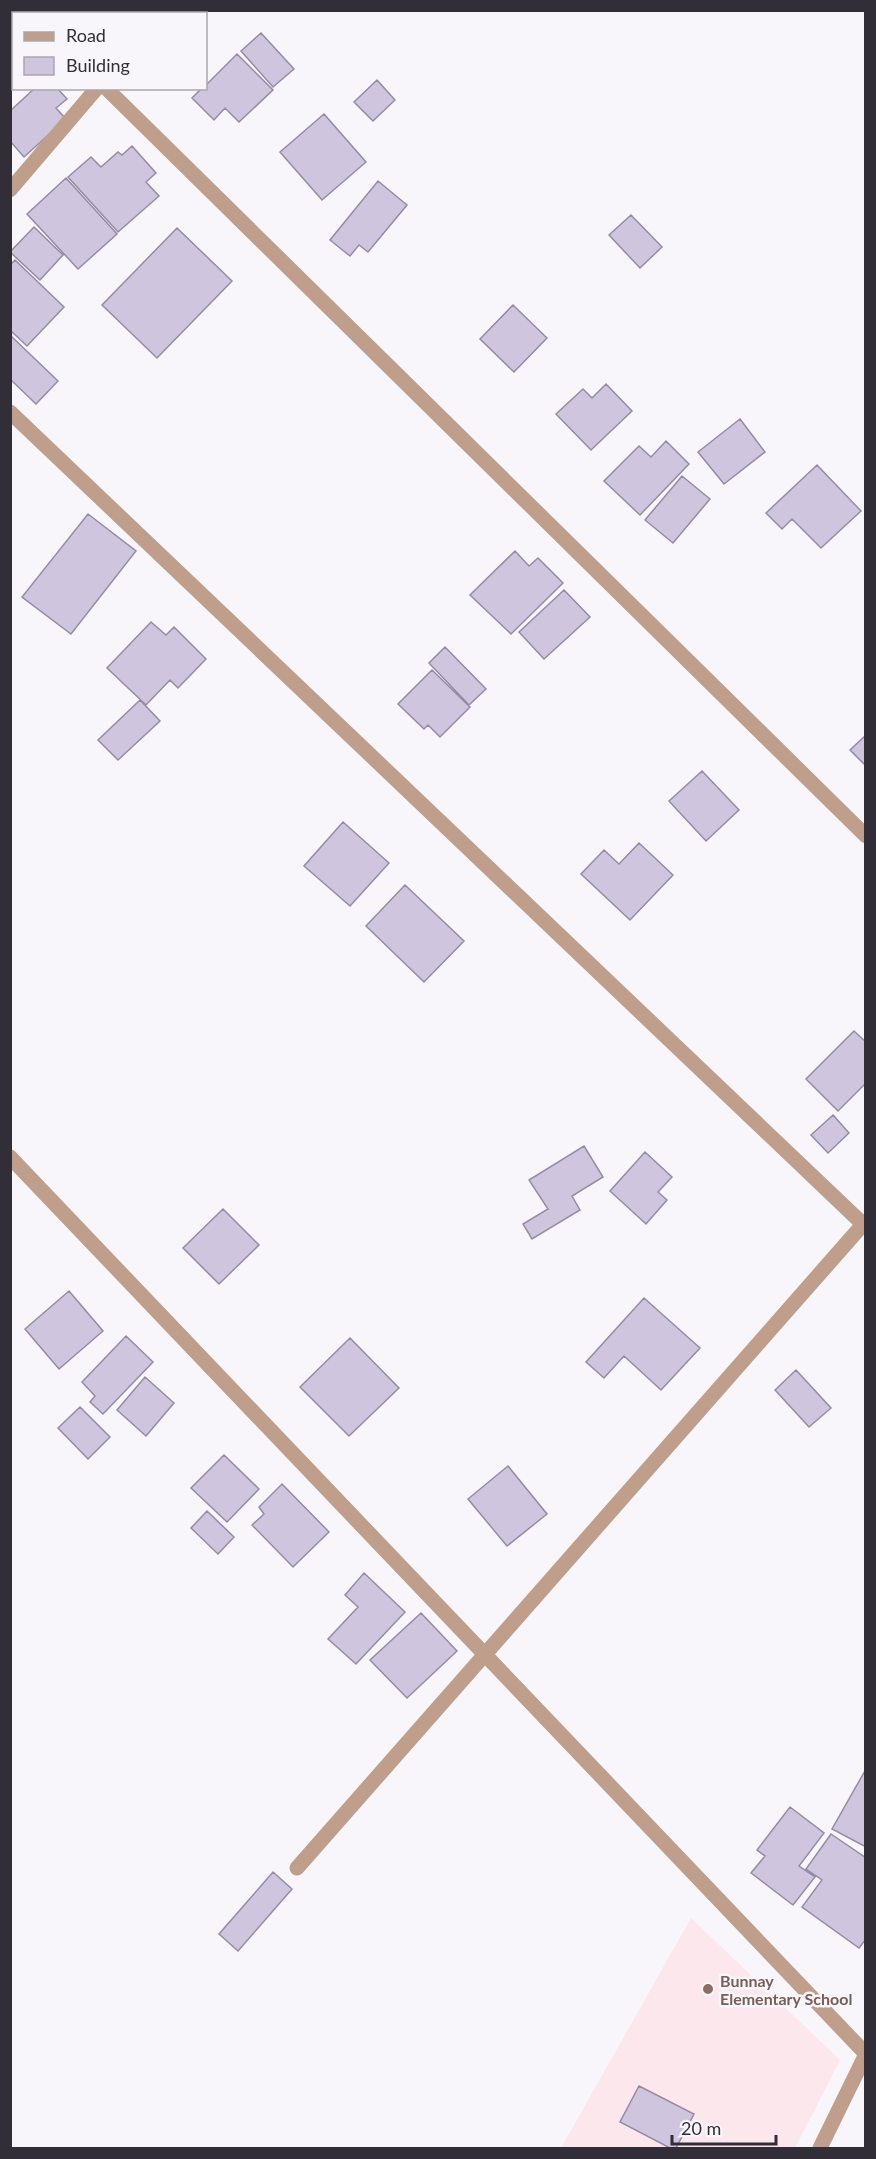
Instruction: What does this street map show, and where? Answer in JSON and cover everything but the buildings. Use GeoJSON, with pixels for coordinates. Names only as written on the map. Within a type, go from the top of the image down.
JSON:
{"type":"FeatureCollection","features":[{"type":"Feature","properties":{"kind":"street"},"geometry":{"type":"LineString","coordinates":[[10,190],[95,90]]}},
{"type":"Feature","properties":{"kind":"street"},"geometry":{"type":"LineString","coordinates":[[108,90],[866,836]]}},
{"type":"Feature","properties":{"kind":"street"},"geometry":{"type":"LineString","coordinates":[[10,412],[865,1224],[297,1868]]}},
{"type":"Feature","properties":{"kind":"street"},"geometry":{"type":"LineString","coordinates":[[10,1157],[866,2054],[820,2148]]}},
{"type":"Feature","properties":{"kind":"shaded area","name":"Bunnay Elementary School"},"geometry":{"type":"Polygon","coordinates":[[[691,1918],[840,2060],[795,2148],[561,2148],[691,1918]]]}},
{"type":"Feature","properties":{"kind":"place","name":"Bunnay Elementary School"},"geometry":{"type":"Point","coordinates":[708,1989]}}]}
